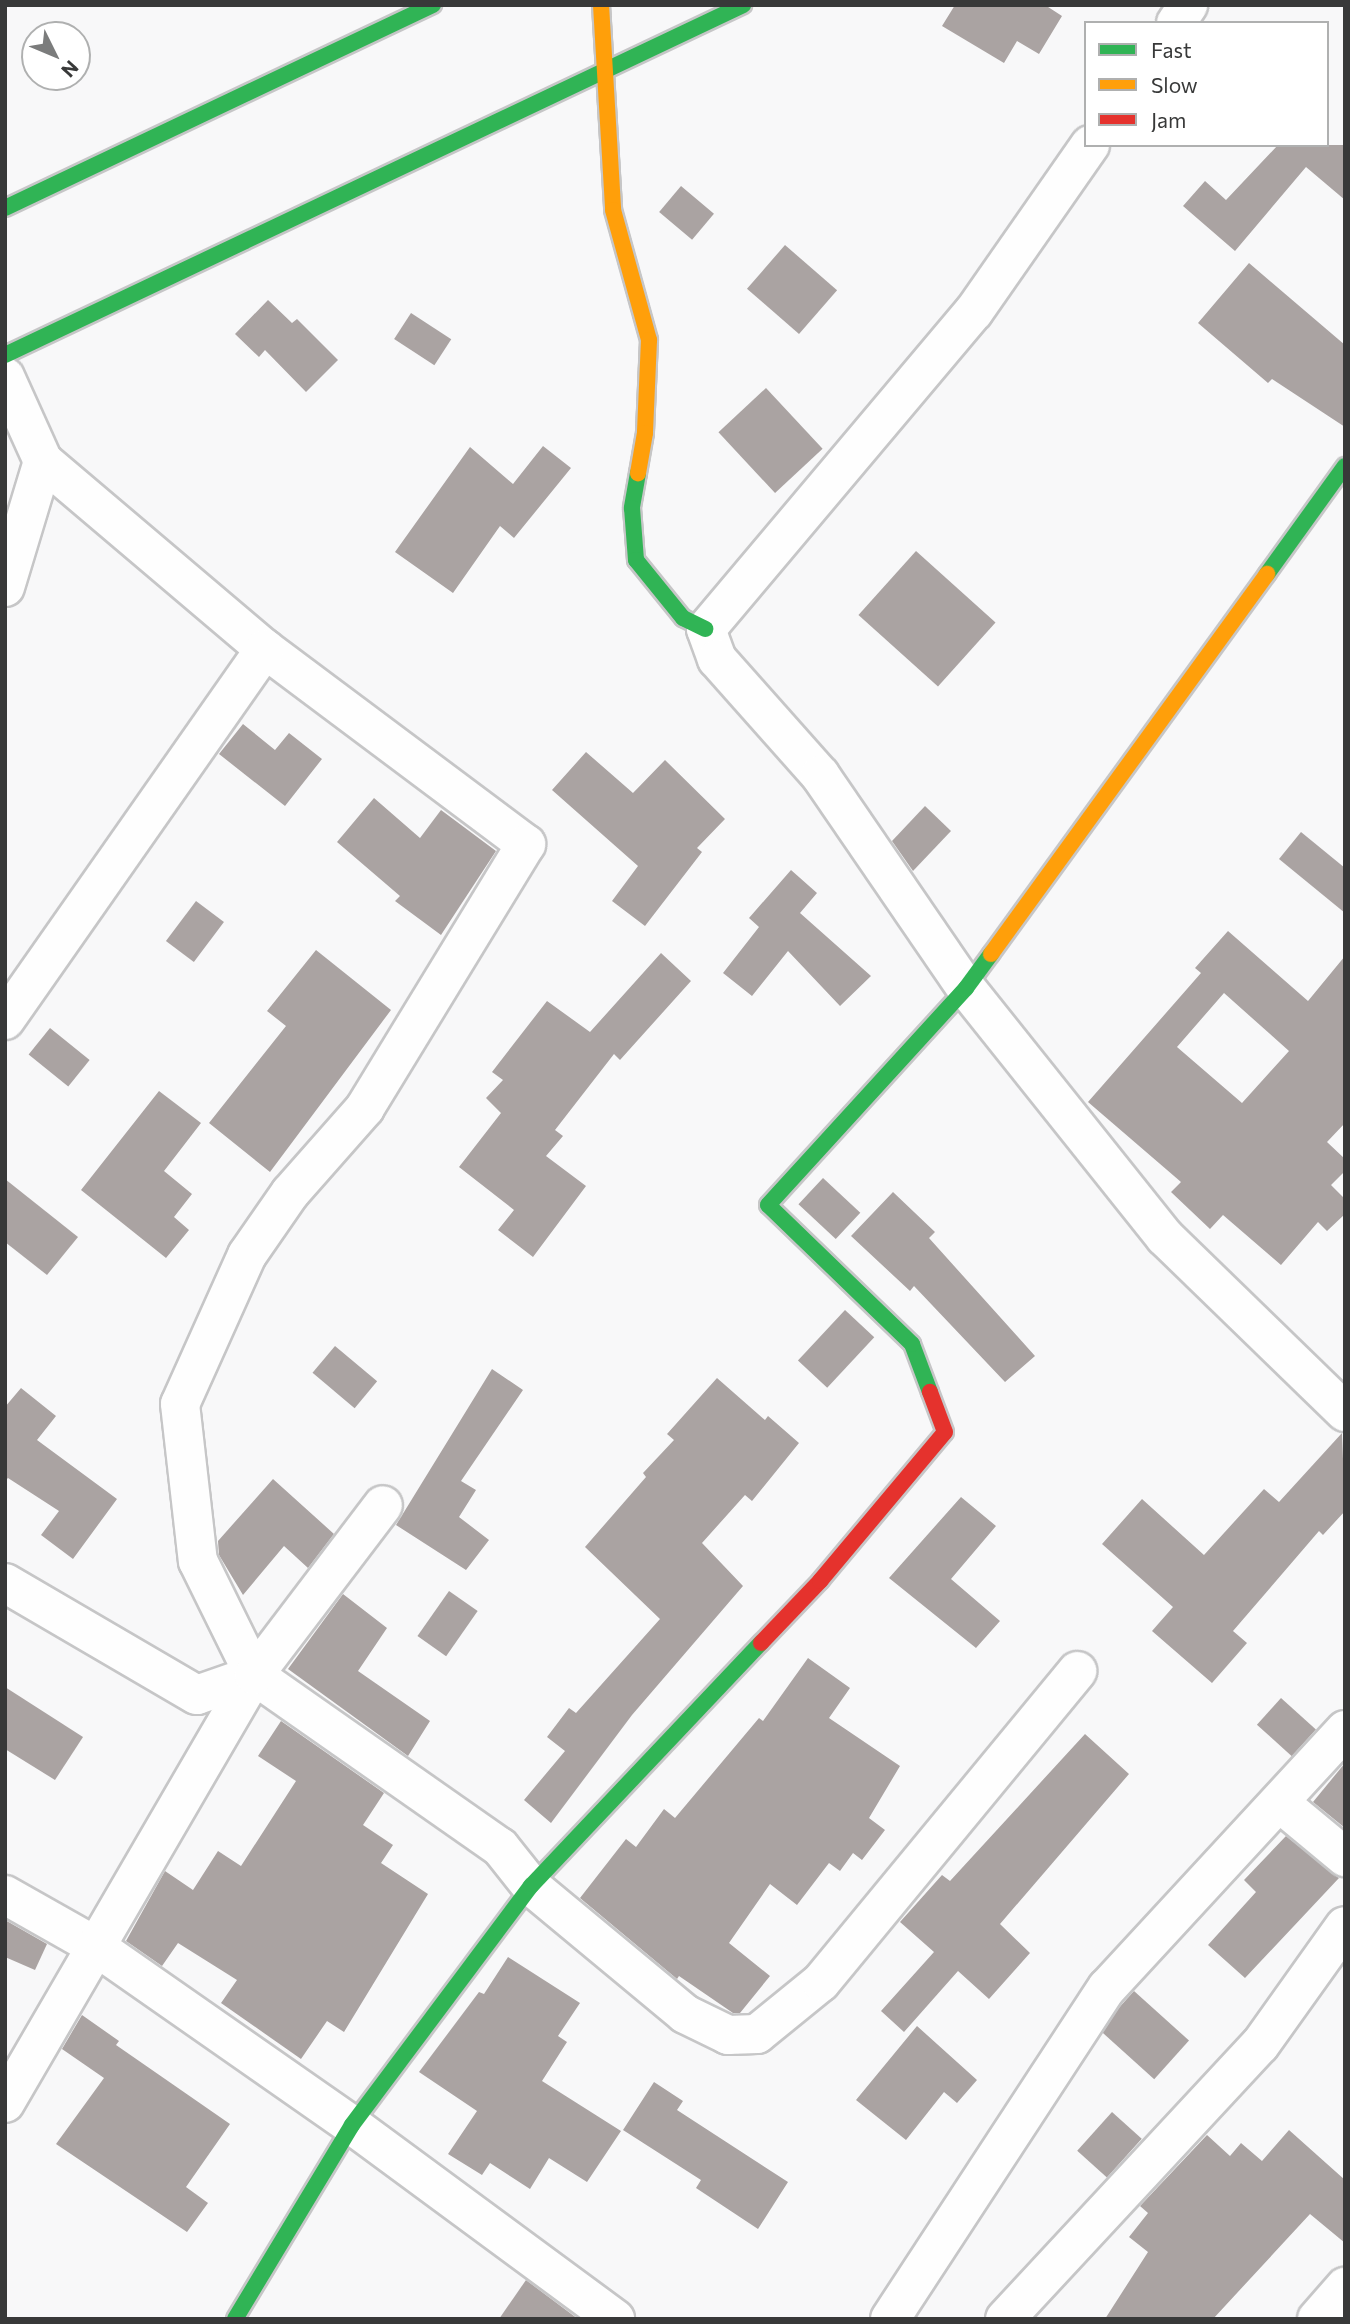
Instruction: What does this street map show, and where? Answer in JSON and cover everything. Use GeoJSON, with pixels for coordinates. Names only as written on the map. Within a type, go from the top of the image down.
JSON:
{"type":"FeatureCollection","features":[{"type":"Feature","properties":{"kind":"street"},"geometry":{"type":"LineString","coordinates":[[5,208],[433,5]]}},
{"type":"Feature","properties":{"kind":"street"},"geometry":{"type":"LineString","coordinates":[[601,5],[602,71],[613,210],[649,340],[645,433],[632,508],[636,560],[683,618],[706,629],[717,659],[820,775],[966,988],[1166,1237],[1345,1412]]}},
{"type":"Feature","properties":{"kind":"street"},"geometry":{"type":"LineString","coordinates":[[5,355],[743,5]]}},
{"type":"Feature","properties":{"kind":"street"},"geometry":{"type":"LineString","coordinates":[[1177,21],[1188,5]]}},
{"type":"Feature","properties":{"kind":"street"},"geometry":{"type":"LineString","coordinates":[[706,629],[974,310],[1089,147]]}},
{"type":"Feature","properties":{"kind":"street"},"geometry":{"type":"LineString","coordinates":[[5,377],[43,461],[265,649],[526,844],[365,1108],[290,1193],[247,1255],[180,1404],[198,1561],[254,1675],[500,1847],[531,1886],[685,2014],[728,2035],[757,2034],[821,1982],[1077,1671]]}},
{"type":"Feature","properties":{"kind":"street"},"geometry":{"type":"LineString","coordinates":[[5,587],[43,461]]}},
{"type":"Feature","properties":{"kind":"street"},"geometry":{"type":"LineString","coordinates":[[235,2319],[352,2125],[531,1886],[820,1581],[945,1432],[912,1344],[768,1205],[966,988],[1345,466]]}},
{"type":"Feature","properties":{"kind":"street"},"geometry":{"type":"LineString","coordinates":[[5,1020],[265,649]]}},
{"type":"Feature","properties":{"kind":"street"},"geometry":{"type":"LineString","coordinates":[[7,2097],[254,1675],[383,1505]]}},
{"type":"Feature","properties":{"kind":"street"},"geometry":{"type":"LineString","coordinates":[[5,1583],[197,1695],[254,1675]]}},
{"type":"Feature","properties":{"kind":"street"},"geometry":{"type":"LineString","coordinates":[[890,2319],[1107,1988],[1345,1730]]}},
{"type":"Feature","properties":{"kind":"street"},"geometry":{"type":"LineString","coordinates":[[1280,1803],[1345,1857]]}},
{"type":"Feature","properties":{"kind":"street"},"geometry":{"type":"LineString","coordinates":[[5,1895],[95,1946],[352,2125],[615,2319]]}},
{"type":"Feature","properties":{"kind":"street"},"geometry":{"type":"LineString","coordinates":[[1005,2319],[1260,2045],[1345,1926]]}},
{"type":"Feature","properties":{"kind":"street"},"geometry":{"type":"LineString","coordinates":[[1317,2319],[1345,2287]]}},
{"type":"Feature","properties":{"kind":"building"},"geometry":{"type":"Polygon","coordinates":[[[955,5],[1045,5],[1062,16],[1039,54],[1017,41],[1004,63],[942,26],[955,5]]]}},
{"type":"Feature","properties":{"kind":"building"},"geometry":{"type":"Polygon","coordinates":[[[1345,145],[1345,200],[1306,167],[1235,251],[1183,206],[1205,181],[1226,200],[1276,147],[1345,145]]]}},
{"type":"Feature","properties":{"kind":"building"},"geometry":{"type":"Polygon","coordinates":[[[681,186],[714,214],[692,240],[659,212],[681,186]]]}},
{"type":"Feature","properties":{"kind":"building"},"geometry":{"type":"Polygon","coordinates":[[[785,245],[837,290],[799,334],[747,289],[785,245]]]}},
{"type":"Feature","properties":{"kind":"building"},"geometry":{"type":"Polygon","coordinates":[[[1249,263],[1345,345],[1345,427],[1272,379],[1268,383],[1198,323],[1249,263]]]}},
{"type":"Feature","properties":{"kind":"building"},"geometry":{"type":"Polygon","coordinates":[[[268,300],[292,323],[297,319],[338,360],[306,392],[265,350],[259,357],[235,334],[268,300]]]}},
{"type":"Feature","properties":{"kind":"building"},"geometry":{"type":"Polygon","coordinates":[[[411,313],[451,339],[434,365],[394,339],[411,313]]]}},
{"type":"Feature","properties":{"kind":"building"},"geometry":{"type":"Polygon","coordinates":[[[766,388],[823,449],[775,493],[718,432],[766,388]]]}},
{"type":"Feature","properties":{"kind":"building"},"geometry":{"type":"Polygon","coordinates":[[[543,446],[571,468],[514,538],[500,526],[453,593],[395,552],[470,447],[513,484],[543,446]]]}},
{"type":"Feature","properties":{"kind":"building"},"geometry":{"type":"Polygon","coordinates":[[[916,551],[996,623],[938,687],[858,615],[916,551]]]}},
{"type":"Feature","properties":{"kind":"building"},"geometry":{"type":"Polygon","coordinates":[[[243,724],[275,750],[289,733],[322,759],[285,806],[219,754],[243,724]]]}},
{"type":"Feature","properties":{"kind":"building"},"geometry":{"type":"Polygon","coordinates":[[[586,752],[633,793],[665,760],[725,819],[697,848],[702,852],[645,926],[612,901],[638,866],[552,790],[586,752]]]}},
{"type":"Feature","properties":{"kind":"building"},"geometry":{"type":"Polygon","coordinates":[[[374,798],[420,838],[441,810],[496,851],[441,935],[395,901],[400,896],[337,842],[374,798]]]}},
{"type":"Feature","properties":{"kind":"building"},"geometry":{"type":"Polygon","coordinates":[[[925,806],[951,831],[913,871],[892,841],[925,806]]]}},
{"type":"Feature","properties":{"kind":"building"},"geometry":{"type":"Polygon","coordinates":[[[1301,832],[1345,868],[1345,913],[1279,859],[1301,832]]]}},
{"type":"Feature","properties":{"kind":"building"},"geometry":{"type":"Polygon","coordinates":[[[791,870],[817,893],[800,913],[871,976],[840,1006],[788,951],[752,996],[723,973],[759,927],[749,918],[791,870]]]}},
{"type":"Feature","properties":{"kind":"building"},"geometry":{"type":"Polygon","coordinates":[[[196,901],[224,922],[194,962],[166,941],[196,901]]]}},
{"type":"Feature","properties":{"kind":"building"},"geometry":{"type":"Polygon","coordinates":[[[1228,931],[1308,1001],[1345,956],[1345,1123],[1327,1142],[1345,1159],[1345,1171],[1331,1185],[1345,1199],[1345,1214],[1327,1231],[1318,1222],[1281,1265],[1223,1215],[1210,1229],[1171,1192],[1181,1182],[1088,1102],[1201,973],[1195,968],[1228,931]],[[1224,993],[1177,1047],[1242,1103],[1289,1051],[1224,993]]]}},
{"type":"Feature","properties":{"kind":"building"},"geometry":{"type":"Polygon","coordinates":[[[316,950],[391,1010],[270,1172],[209,1123],[286,1026],[267,1011],[316,950]]]}},
{"type":"Feature","properties":{"kind":"building"},"geometry":{"type":"Polygon","coordinates":[[[661,953],[691,981],[620,1060],[614,1054],[555,1130],[563,1136],[546,1156],[586,1186],[533,1257],[498,1230],[514,1210],[459,1167],[501,1113],[486,1098],[503,1080],[492,1072],[547,1001],[590,1032],[661,953]]]}},
{"type":"Feature","properties":{"kind":"building"},"geometry":{"type":"Polygon","coordinates":[[[50,1028],[90,1060],[68,1087],[29,1054],[50,1028]]]}},
{"type":"Feature","properties":{"kind":"building"},"geometry":{"type":"Polygon","coordinates":[[[159,1091],[201,1123],[164,1171],[192,1194],[174,1217],[189,1230],[166,1258],[81,1190],[159,1091]]]}},
{"type":"Feature","properties":{"kind":"building"},"geometry":{"type":"Polygon","coordinates":[[[823,1178],[860,1213],[836,1239],[798,1204],[823,1178]]]}},
{"type":"Feature","properties":{"kind":"building"},"geometry":{"type":"Polygon","coordinates":[[[5,1179],[78,1237],[47,1275],[5,1242],[5,1179]]]}},
{"type":"Feature","properties":{"kind":"building"},"geometry":{"type":"Polygon","coordinates":[[[893,1192],[935,1232],[929,1238],[1035,1356],[1005,1382],[914,1286],[910,1291],[851,1236],[893,1192]]]}},
{"type":"Feature","properties":{"kind":"building"},"geometry":{"type":"Polygon","coordinates":[[[845,1310],[874,1337],[827,1388],[798,1360],[845,1310]]]}},
{"type":"Feature","properties":{"kind":"building"},"geometry":{"type":"Polygon","coordinates":[[[335,1346],[377,1381],[355,1408],[313,1373],[335,1346]]]}},
{"type":"Feature","properties":{"kind":"building"},"geometry":{"type":"Polygon","coordinates":[[[492,1369],[523,1390],[461,1481],[476,1490],[459,1517],[489,1540],[466,1570],[396,1525],[492,1369]]]}},
{"type":"Feature","properties":{"kind":"building"},"geometry":{"type":"Polygon","coordinates":[[[717,1378],[765,1420],[768,1416],[799,1443],[752,1501],[745,1495],[702,1543],[743,1586],[632,1715],[551,1823],[524,1800],[565,1751],[547,1737],[569,1708],[576,1713],[660,1619],[585,1547],[646,1477],[643,1473],[674,1440],[667,1434],[717,1378]]]}},
{"type":"Feature","properties":{"kind":"building"},"geometry":{"type":"Polygon","coordinates":[[[21,1388],[56,1416],[37,1440],[117,1499],[73,1559],[41,1535],[59,1511],[8,1478],[5,1481],[5,1407],[21,1388]]]}},
{"type":"Feature","properties":{"kind":"building"},"geometry":{"type":"Polygon","coordinates":[[[1342,1433],[1345,1511],[1323,1535],[1319,1531],[1233,1631],[1247,1643],[1212,1683],[1152,1631],[1173,1607],[1102,1544],[1142,1499],[1204,1555],[1264,1489],[1279,1502],[1342,1433]]]}},
{"type":"Feature","properties":{"kind":"building"},"geometry":{"type":"Polygon","coordinates":[[[273,1479],[334,1534],[308,1568],[284,1546],[243,1595],[219,1555],[218,1541],[273,1479]]]}},
{"type":"Feature","properties":{"kind":"building"},"geometry":{"type":"Polygon","coordinates":[[[961,1497],[996,1526],[951,1579],[1000,1621],[976,1648],[889,1578],[961,1497]]]}},
{"type":"Feature","properties":{"kind":"building"},"geometry":{"type":"Polygon","coordinates":[[[449,1591],[478,1611],[446,1656],[417,1636],[449,1591]]]}},
{"type":"Feature","properties":{"kind":"building"},"geometry":{"type":"Polygon","coordinates":[[[343,1594],[387,1628],[358,1671],[430,1721],[408,1756],[288,1669],[343,1594]]]}},
{"type":"Feature","properties":{"kind":"building"},"geometry":{"type":"Polygon","coordinates":[[[808,1658],[850,1688],[829,1718],[900,1766],[869,1818],[885,1830],[862,1860],[853,1853],[840,1871],[829,1863],[797,1905],[770,1884],[729,1943],[770,1976],[740,2013],[733,2013],[679,1976],[677,1979],[580,1898],[626,1839],[636,1847],[664,1809],[675,1818],[759,1718],[763,1721],[808,1658]]]}},
{"type":"Feature","properties":{"kind":"building"},"geometry":{"type":"Polygon","coordinates":[[[5,1687],[83,1737],[55,1780],[5,1749],[5,1687]]]}},
{"type":"Feature","properties":{"kind":"building"},"geometry":{"type":"Polygon","coordinates":[[[1281,1698],[1316,1729],[1292,1756],[1257,1725],[1281,1698]]]}},
{"type":"Feature","properties":{"kind":"building"},"geometry":{"type":"Polygon","coordinates":[[[281,1721],[384,1793],[363,1825],[393,1845],[381,1863],[428,1894],[344,2032],[327,2021],[301,2059],[221,2003],[237,1980],[178,1943],[162,1966],[126,1941],[165,1871],[193,1890],[218,1851],[241,1866],[296,1781],[258,1756],[281,1721]]]}},
{"type":"Feature","properties":{"kind":"building"},"geometry":{"type":"Polygon","coordinates":[[[1085,1734],[1129,1774],[1000,1924],[1030,1953],[989,1999],[958,1971],[904,2032],[881,2011],[934,1952],[900,1922],[942,1875],[950,1881],[1085,1734]]]}},
{"type":"Feature","properties":{"kind":"building"},"geometry":{"type":"Polygon","coordinates":[[[1345,1763],[1345,1828],[1313,1802],[1345,1763]]]}},
{"type":"Feature","properties":{"kind":"building"},"geometry":{"type":"Polygon","coordinates":[[[1286,1836],[1339,1878],[1245,1978],[1208,1945],[1256,1892],[1244,1880],[1286,1836]]]}},
{"type":"Feature","properties":{"kind":"building"},"geometry":{"type":"Polygon","coordinates":[[[5,1920],[47,1944],[35,1970],[5,1957],[5,1920]]]}},
{"type":"Feature","properties":{"kind":"building"},"geometry":{"type":"Polygon","coordinates":[[[508,1957],[580,2003],[558,2036],[567,2042],[542,2081],[621,2131],[587,2182],[549,2158],[530,2189],[490,2163],[482,2175],[448,2154],[477,2111],[419,2072],[479,1992],[484,1994],[508,1957]]]}},
{"type":"Feature","properties":{"kind":"building"},"geometry":{"type":"Polygon","coordinates":[[[1134,1991],[1189,2041],[1154,2079],[1099,2030],[1134,1991]]]}},
{"type":"Feature","properties":{"kind":"building"},"geometry":{"type":"Polygon","coordinates":[[[82,2015],[119,2041],[116,2045],[230,2124],[186,2187],[208,2203],[187,2232],[56,2144],[104,2078],[62,2049],[82,2015]]]}},
{"type":"Feature","properties":{"kind":"building"},"geometry":{"type":"Polygon","coordinates":[[[917,2026],[977,2080],[957,2103],[944,2092],[906,2140],[856,2100],[917,2026]]]}},
{"type":"Feature","properties":{"kind":"building"},"geometry":{"type":"Polygon","coordinates":[[[654,2082],[683,2101],[677,2110],[788,2182],[758,2229],[696,2188],[701,2180],[623,2130],[654,2082]]]}},
{"type":"Feature","properties":{"kind":"building"},"geometry":{"type":"Polygon","coordinates":[[[1112,2112],[1142,2139],[1107,2177],[1077,2151],[1112,2112]]]}},
{"type":"Feature","properties":{"kind":"building"},"geometry":{"type":"Polygon","coordinates":[[[1289,2130],[1345,2180],[1345,2243],[1310,2214],[1213,2319],[1105,2319],[1148,2252],[1129,2237],[1148,2213],[1140,2206],[1207,2135],[1230,2156],[1241,2143],[1262,2161],[1289,2130]]]}},
{"type":"Feature","properties":{"kind":"building"},"geometry":{"type":"Polygon","coordinates":[[[526,2280],[578,2319],[499,2319],[526,2280]]]}},
{"type":"Feature","properties":{"kind":"traffic: fast"},"geometry":{"type":"LineString","coordinates":[[5,208],[433,5]]}},
{"type":"Feature","properties":{"kind":"traffic: fast"},"geometry":{"type":"LineString","coordinates":[[5,355],[743,5]]}},
{"type":"Feature","properties":{"kind":"traffic: fast"},"geometry":{"type":"LineString","coordinates":[[1267,574],[1345,466]]}},
{"type":"Feature","properties":{"kind":"traffic: fast"},"geometry":{"type":"LineString","coordinates":[[638,473],[632,508],[636,560],[683,618],[706,629]]}},
{"type":"Feature","properties":{"kind":"traffic: fast"},"geometry":{"type":"LineString","coordinates":[[930,1392],[912,1344],[768,1205],[966,988],[991,954]]}},
{"type":"Feature","properties":{"kind":"traffic: fast"},"geometry":{"type":"LineString","coordinates":[[235,2319],[352,2125],[531,1886],[761,1643]]}},
{"type":"Feature","properties":{"kind":"traffic: slow"},"geometry":{"type":"LineString","coordinates":[[601,5],[613,210],[649,340],[645,433],[638,473]]}},
{"type":"Feature","properties":{"kind":"traffic: slow"},"geometry":{"type":"LineString","coordinates":[[991,954],[1267,574]]}},
{"type":"Feature","properties":{"kind":"traffic: jam"},"geometry":{"type":"LineString","coordinates":[[761,1643],[820,1581],[945,1432],[930,1392]]}}]}
